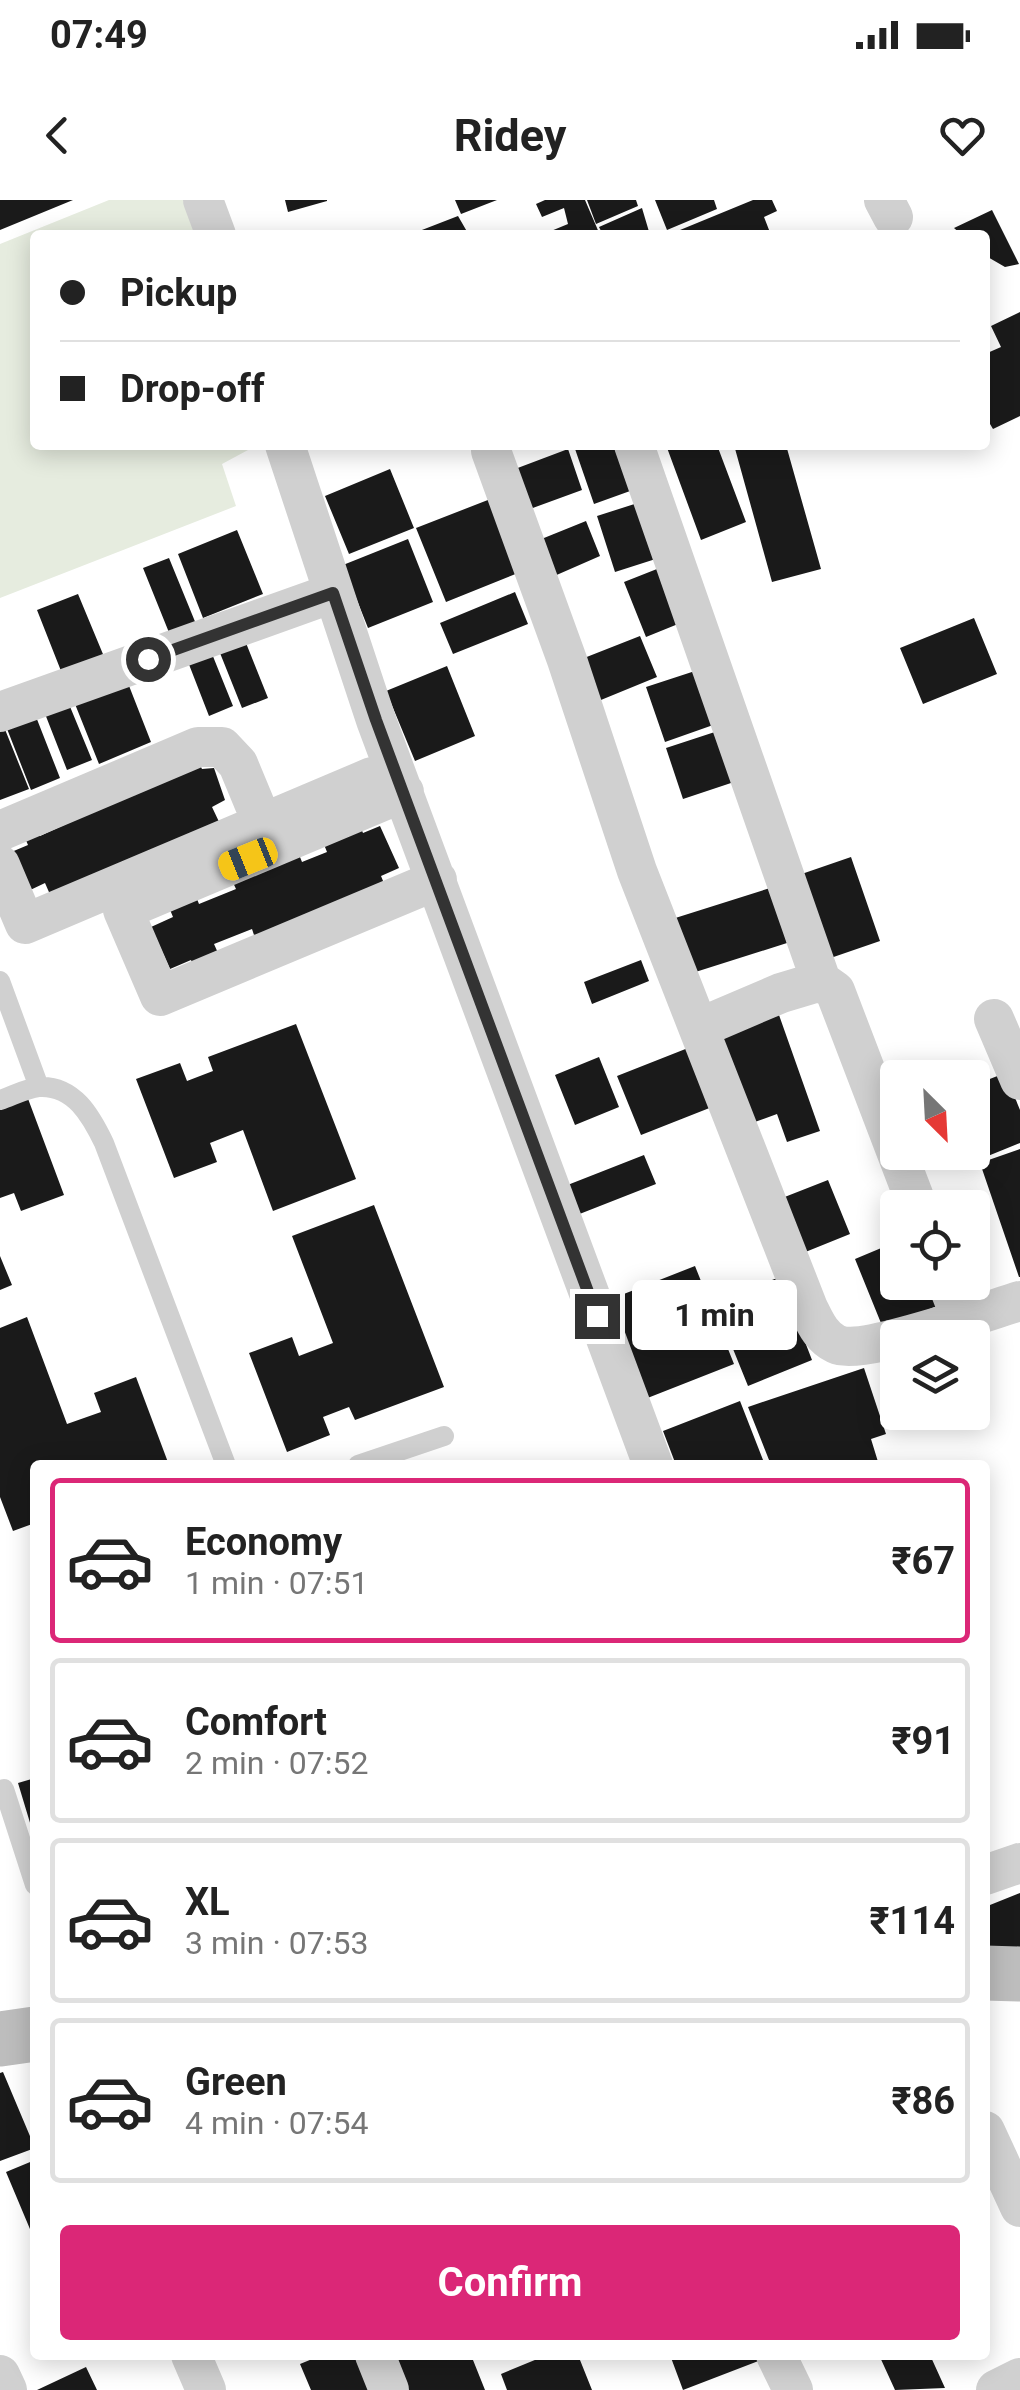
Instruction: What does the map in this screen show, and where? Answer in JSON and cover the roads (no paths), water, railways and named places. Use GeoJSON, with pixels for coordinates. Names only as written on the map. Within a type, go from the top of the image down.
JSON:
{"type":"FeatureCollection","features":[{"type":"Feature","properties":{"kind":"main road"},"geometry":{"type":"LineString","coordinates":[[990,1973],[1020,1974]]}},
{"type":"Feature","properties":{"kind":"main road"},"geometry":{"type":"LineString","coordinates":[[0,2038],[30,2035]]}},
{"type":"Feature","properties":{"kind":"street"},"geometry":{"type":"LineString","coordinates":[[203,200],[214,230]]}},
{"type":"Feature","properties":{"kind":"street"},"geometry":{"type":"LineString","coordinates":[[287,450],[400,780],[650,1460]]}},
{"type":"Feature","properties":{"kind":"street"},"geometry":{"type":"LineString","coordinates":[[636,450],[821,981],[835,992],[911,1190]]}},
{"type":"Feature","properties":{"kind":"street"},"geometry":{"type":"LineString","coordinates":[[492,451],[567,660],[636,871],[820,1332],[840,1346],[852,1347],[954,1300],[1020,1301]]}},
{"type":"Feature","properties":{"kind":"street"},"geometry":{"type":"LineString","coordinates":[[0,712],[333,593]]}},
{"type":"Feature","properties":{"kind":"street"},"geometry":{"type":"LineString","coordinates":[[0,831],[198,747],[222,747],[238,764],[262,822]]}},
{"type":"Feature","properties":{"kind":"street"},"geometry":{"type":"LineString","coordinates":[[0,865],[25,924],[262,822],[400,780]]}},
{"type":"Feature","properties":{"kind":"street"},"geometry":{"type":"LineString","coordinates":[[400,780],[122,910],[160,996],[437,880]]}},
{"type":"Feature","properties":{"kind":"street"},"geometry":{"type":"LineString","coordinates":[[699,1028],[780,993],[821,981]]}},
{"type":"Feature","properties":{"kind":"street"},"geometry":{"type":"LineString","coordinates":[[994,1019],[1020,1080]]}},
{"type":"Feature","properties":{"kind":"street"},"geometry":{"type":"LineString","coordinates":[[990,1873],[1020,1863]]}},
{"type":"Feature","properties":{"kind":"street"},"geometry":{"type":"LineString","coordinates":[[990,2142],[1020,2206]]}},
{"type":"Feature","properties":{"kind":"street"},"geometry":{"type":"LineString","coordinates":[[193,2360],[206,2390]]}},
{"type":"Feature","properties":{"kind":"street"},"geometry":{"type":"LineString","coordinates":[[377,2360],[389,2390]]}},
{"type":"Feature","properties":{"kind":"street"},"geometry":{"type":"LineString","coordinates":[[778,2360],[793,2390]]}},
{"type":"Feature","properties":{"kind":"street"},"geometry":{"type":"LineString","coordinates":[[0,2376],[7,2390]]}},
{"type":"Feature","properties":{"kind":"street"},"geometry":{"type":"LineString","coordinates":[[996,2390],[1020,2378]]}},
{"type":"Feature","properties":{"kind":"lane"},"geometry":{"type":"LineString","coordinates":[[0,980],[39,1087]]}},
{"type":"Feature","properties":{"kind":"lane"},"geometry":{"type":"LineString","coordinates":[[0,1100],[39,1087],[68,1092],[90,1114],[224,1460]]}},
{"type":"Feature","properties":{"kind":"lane"},"geometry":{"type":"LineString","coordinates":[[373,1460],[444,1436]]}},
{"type":"Feature","properties":{"kind":"lane"},"geometry":{"type":"LineString","coordinates":[[4,1789],[30,1870]]}}]}
